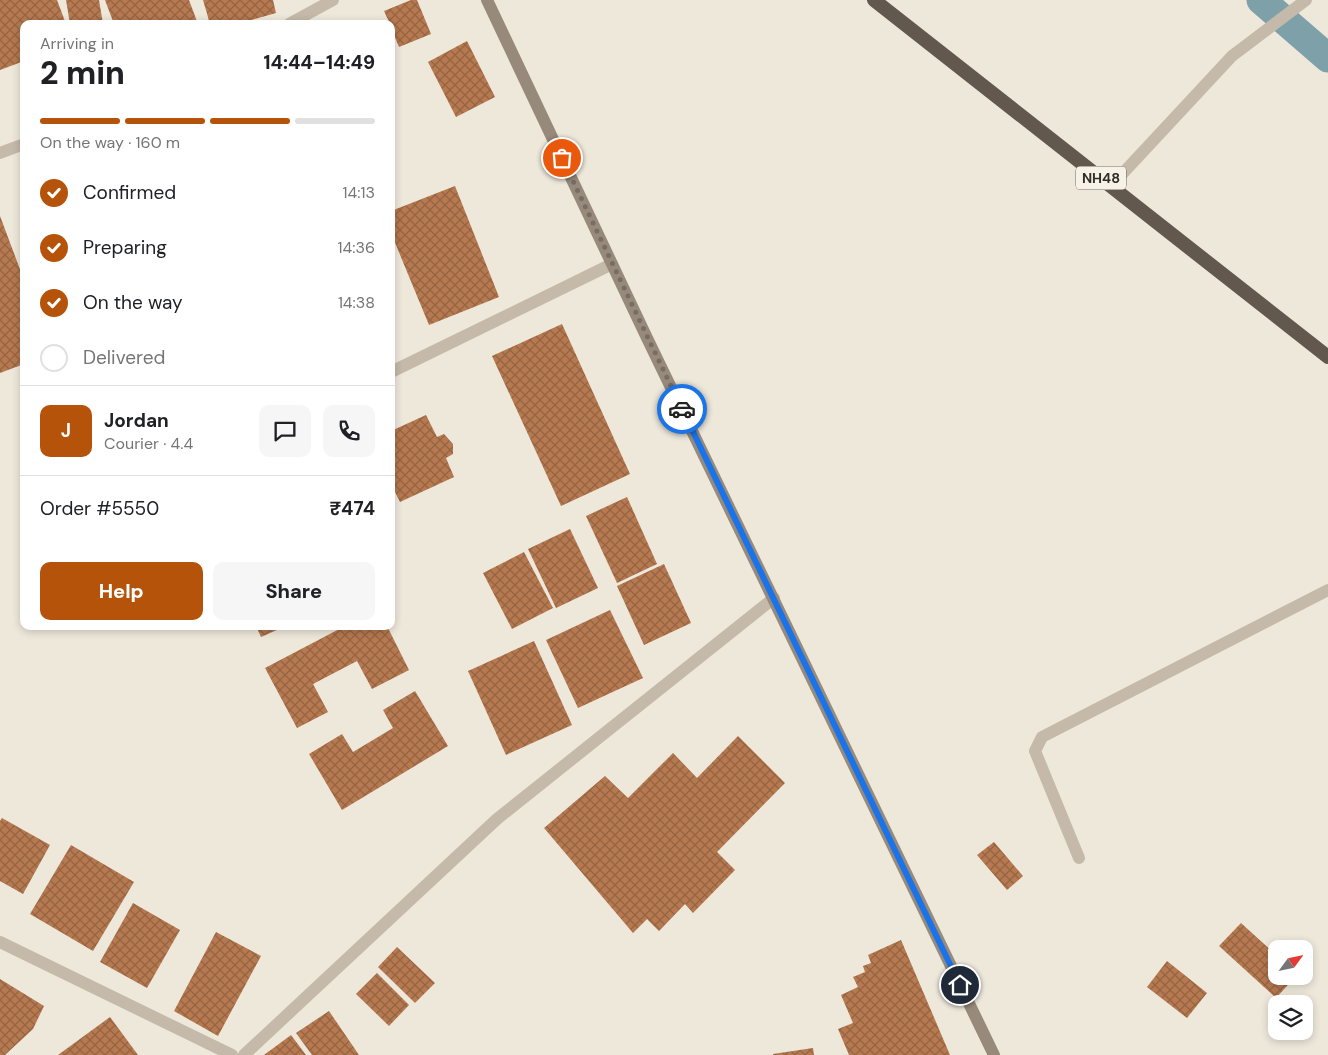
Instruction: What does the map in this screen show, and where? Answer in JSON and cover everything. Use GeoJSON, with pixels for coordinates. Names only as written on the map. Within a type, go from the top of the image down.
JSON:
{"type":"FeatureCollection","features":[{"type":"Feature","properties":{"kind":"highway","name":"NH48"},"geometry":{"type":"LineString","coordinates":[[874,0],[1328,357]]}},
{"type":"Feature","properties":{"kind":"main road"},"geometry":{"type":"LineString","coordinates":[[487,0],[612,264],[994,1055]]}},
{"type":"Feature","properties":{"kind":"street"},"geometry":{"type":"LineString","coordinates":[[296,20],[334,0]]}},
{"type":"Feature","properties":{"kind":"street"},"geometry":{"type":"LineString","coordinates":[[1110,186],[1232,56],[1306,0]]}},
{"type":"Feature","properties":{"kind":"street"},"geometry":{"type":"LineString","coordinates":[[0,152],[20,145]]}},
{"type":"Feature","properties":{"kind":"street"},"geometry":{"type":"LineString","coordinates":[[395,370],[612,264]]}},
{"type":"Feature","properties":{"kind":"street"},"geometry":{"type":"LineString","coordinates":[[1079,858],[1035,751],[1042,737],[1328,590]]}},
{"type":"Feature","properties":{"kind":"street"},"geometry":{"type":"LineString","coordinates":[[244,1055],[497,819],[774,598]]}},
{"type":"Feature","properties":{"kind":"street"},"geometry":{"type":"LineString","coordinates":[[0,942],[232,1055]]}},
{"type":"Feature","properties":{"kind":"building"},"geometry":{"type":"Polygon","coordinates":[[[0,0],[57,0],[64,20],[20,20],[20,62],[0,70],[0,0]]]}},
{"type":"Feature","properties":{"kind":"building"},"geometry":{"type":"Polygon","coordinates":[[[66,0],[99,0],[102,20],[69,20],[66,0]]]}},
{"type":"Feature","properties":{"kind":"building"},"geometry":{"type":"Polygon","coordinates":[[[105,0],[189,0],[196,20],[112,20],[105,0]]]}},
{"type":"Feature","properties":{"kind":"building"},"geometry":{"type":"Polygon","coordinates":[[[203,0],[273,0],[276,13],[251,20],[209,20],[203,0]]]}},
{"type":"Feature","properties":{"kind":"building"},"geometry":{"type":"Polygon","coordinates":[[[411,0],[417,0],[431,34],[399,47],[395,38],[395,20],[388,20],[384,11],[411,0]]]}},
{"type":"Feature","properties":{"kind":"building"},"geometry":{"type":"Polygon","coordinates":[[[467,41],[495,97],[456,117],[428,62],[467,41]]]}},
{"type":"Feature","properties":{"kind":"building"},"geometry":{"type":"Polygon","coordinates":[[[455,186],[499,297],[429,325],[395,243],[395,209],[455,186]]]}},
{"type":"Feature","properties":{"kind":"building"},"geometry":{"type":"Polygon","coordinates":[[[0,216],[20,269],[20,366],[0,373],[0,216]]]}},
{"type":"Feature","properties":{"kind":"building"},"geometry":{"type":"Polygon","coordinates":[[[562,324],[630,474],[561,506],[492,356],[562,324]]]}},
{"type":"Feature","properties":{"kind":"building"},"geometry":{"type":"Polygon","coordinates":[[[426,415],[437,437],[444,434],[453,444],[453,454],[446,458],[454,477],[400,502],[395,492],[395,429],[426,415]]]}},
{"type":"Feature","properties":{"kind":"building"},"geometry":{"type":"Polygon","coordinates":[[[627,497],[657,564],[617,583],[586,516],[627,497]]]}},
{"type":"Feature","properties":{"kind":"building"},"geometry":{"type":"Polygon","coordinates":[[[570,529],[598,588],[556,608],[528,549],[570,529]]]}},
{"type":"Feature","properties":{"kind":"building"},"geometry":{"type":"Polygon","coordinates":[[[524,552],[553,608],[512,629],[483,573],[524,552]]]}},
{"type":"Feature","properties":{"kind":"building"},"geometry":{"type":"Polygon","coordinates":[[[664,564],[691,623],[644,645],[617,586],[664,564]]]}},
{"type":"Feature","properties":{"kind":"building"},"geometry":{"type":"Polygon","coordinates":[[[610,610],[643,678],[578,708],[546,640],[610,610]]]}},
{"type":"Feature","properties":{"kind":"building"},"geometry":{"type":"Polygon","coordinates":[[[258,630],[277,630],[261,637],[258,630]]]}},
{"type":"Feature","properties":{"kind":"building"},"geometry":{"type":"Polygon","coordinates":[[[337,630],[389,630],[409,670],[372,689],[357,661],[313,684],[328,712],[297,728],[265,668],[337,630]]]}},
{"type":"Feature","properties":{"kind":"building"},"geometry":{"type":"Polygon","coordinates":[[[534,641],[572,725],[506,755],[468,671],[534,641]]]}},
{"type":"Feature","properties":{"kind":"building"},"geometry":{"type":"Polygon","coordinates":[[[415,691],[448,746],[342,810],[309,754],[342,734],[353,752],[393,728],[383,710],[415,691]]]}},
{"type":"Feature","properties":{"kind":"building"},"geometry":{"type":"Polygon","coordinates":[[[738,736],[785,783],[717,852],[735,870],[693,913],[685,904],[659,931],[647,919],[633,933],[544,828],[605,776],[628,798],[673,753],[697,778],[738,736]]]}},
{"type":"Feature","properties":{"kind":"building"},"geometry":{"type":"Polygon","coordinates":[[[2,818],[50,845],[23,894],[0,881],[0,821],[2,818]]]}},
{"type":"Feature","properties":{"kind":"building"},"geometry":{"type":"Polygon","coordinates":[[[994,842],[1023,876],[1007,890],[977,855],[994,842]]]}},
{"type":"Feature","properties":{"kind":"building"},"geometry":{"type":"Polygon","coordinates":[[[71,845],[134,882],[93,951],[30,914],[71,845]]]}},
{"type":"Feature","properties":{"kind":"building"},"geometry":{"type":"Polygon","coordinates":[[[133,903],[180,930],[147,988],[100,962],[133,903]]]}},
{"type":"Feature","properties":{"kind":"building"},"geometry":{"type":"Polygon","coordinates":[[[1241,923],[1268,948],[1268,985],[1288,985],[1279,995],[1273,995],[1219,946],[1241,923]]]}},
{"type":"Feature","properties":{"kind":"building"},"geometry":{"type":"Polygon","coordinates":[[[216,932],[261,956],[218,1036],[174,1011],[216,932]]]}},
{"type":"Feature","properties":{"kind":"building"},"geometry":{"type":"Polygon","coordinates":[[[901,940],[950,1055],[849,1055],[838,1029],[853,1023],[841,995],[858,987],[853,977],[865,972],[863,966],[871,963],[868,955],[901,940]]]}},
{"type":"Feature","properties":{"kind":"building"},"geometry":{"type":"Polygon","coordinates":[[[397,947],[435,983],[415,1003],[378,967],[397,947]]]}},
{"type":"Feature","properties":{"kind":"building"},"geometry":{"type":"Polygon","coordinates":[[[1167,961],[1207,993],[1187,1018],[1147,987],[1167,961]]]}},
{"type":"Feature","properties":{"kind":"building"},"geometry":{"type":"Polygon","coordinates":[[[377,973],[409,1005],[389,1026],[356,994],[377,973]]]}},
{"type":"Feature","properties":{"kind":"building"},"geometry":{"type":"Polygon","coordinates":[[[0,979],[44,1006],[33,1029],[5,1055],[0,1055],[0,979]]]}},
{"type":"Feature","properties":{"kind":"building"},"geometry":{"type":"Polygon","coordinates":[[[329,1011],[359,1055],[312,1055],[296,1033],[329,1011]]]}},
{"type":"Feature","properties":{"kind":"building"},"geometry":{"type":"Polygon","coordinates":[[[110,1017],[138,1055],[58,1055],[110,1017]]]}},
{"type":"Feature","properties":{"kind":"building"},"geometry":{"type":"Polygon","coordinates":[[[291,1035],[306,1055],[264,1055],[291,1035]]]}},
{"type":"Feature","properties":{"kind":"building"},"geometry":{"type":"Polygon","coordinates":[[[813,1048],[814,1055],[773,1055],[773,1054],[813,1048]]]}},
{"type":"Feature","properties":{"kind":"waterway"},"geometry":{"type":"LineString","coordinates":[[1261,0],[1328,58]]}},
{"type":"Feature","properties":{"kind":"way so far"},"geometry":{"type":"LineString","coordinates":[[562,158],[682,409]]}},
{"type":"Feature","properties":{"kind":"route"},"geometry":{"type":"LineString","coordinates":[[682,409],[960,985]]}}]}
